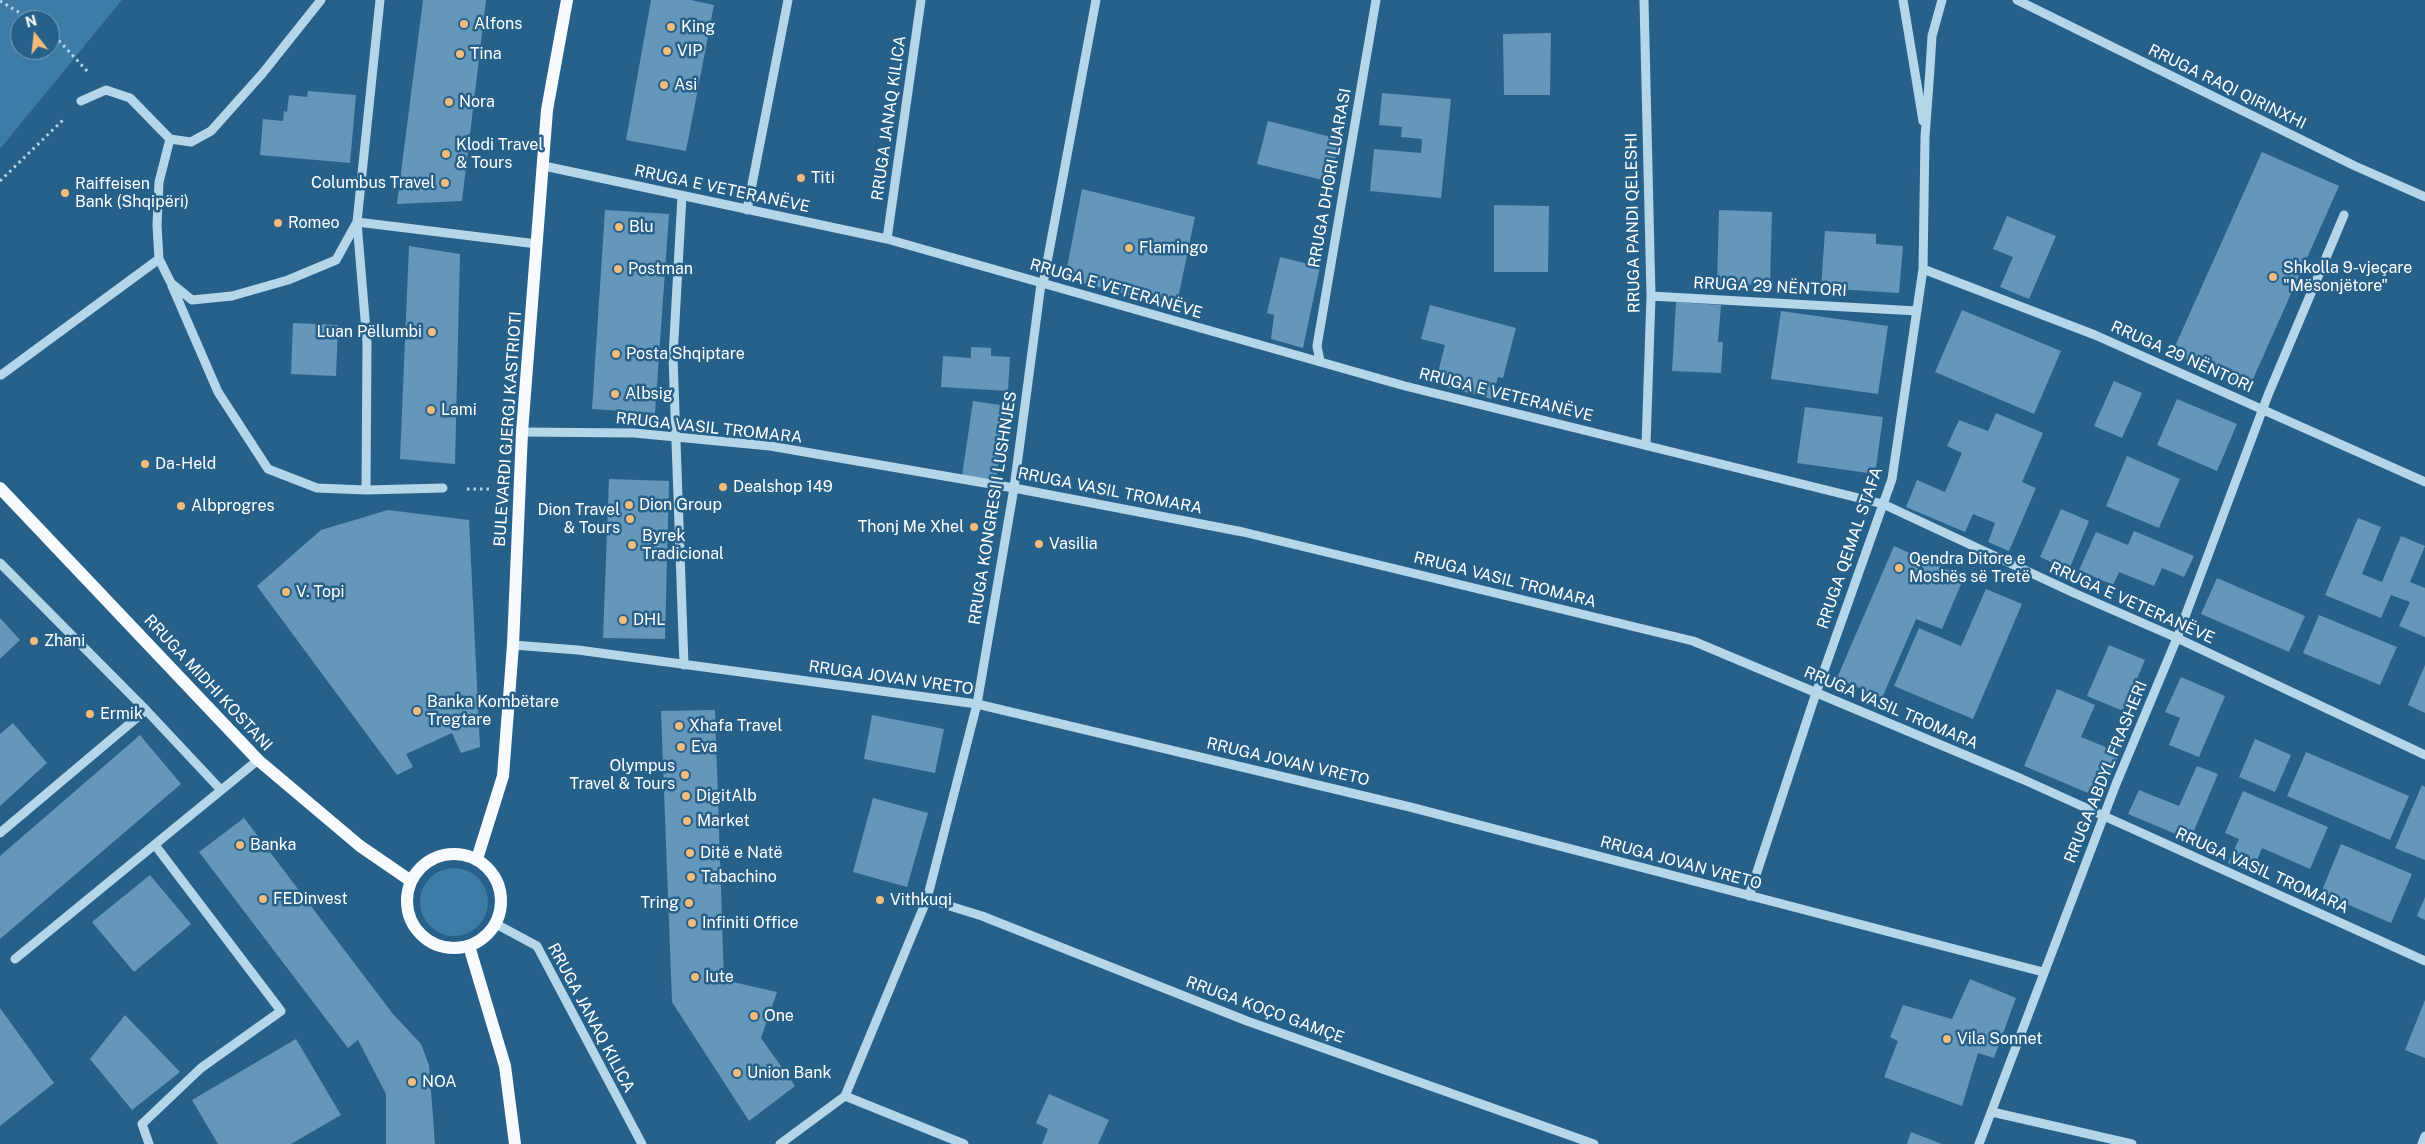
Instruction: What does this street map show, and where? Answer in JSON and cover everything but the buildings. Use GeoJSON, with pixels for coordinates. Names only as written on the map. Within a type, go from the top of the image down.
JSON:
{"type":"FeatureCollection","features":[{"type":"Feature","properties":{"kind":"main road","name":"BULEVARDI GJERGJ KASTRIOTI"},"geometry":{"type":"LineString","coordinates":[[477,859],[503,776],[513,645],[522,432],[547,110],[567,0]]}},
{"type":"Feature","properties":{"kind":"main road","name":"RRUGA MIDHI KOSTANI"},"geometry":{"type":"LineString","coordinates":[[0,488],[258,760],[360,846],[411,881]]}},
{"type":"Feature","properties":{"kind":"main road"},"geometry":{"type":"LineString","coordinates":[[454,854],[477,859],[489,868],[497,880],[502,895],[501,910],[496,924],[480,941],[469,946],[454,948],[438,946],[424,938],[414,926],[408,912],[407,897],[411,881],[419,868],[432,859],[454,854]]}},
{"type":"Feature","properties":{"kind":"main road"},"geometry":{"type":"LineString","coordinates":[[469,946],[505,1066],[515,1144]]}},
{"type":"Feature","properties":{"kind":"street"},"geometry":{"type":"LineString","coordinates":[[81,102],[106,90],[130,98],[170,139],[191,142],[212,131],[262,74],[321,0]]}},
{"type":"Feature","properties":{"kind":"street"},"geometry":{"type":"LineString","coordinates":[[366,490],[367,343],[357,222],[380,0]]}},
{"type":"Feature","properties":{"kind":"street"},"geometry":{"type":"LineString","coordinates":[[747,210],[788,0]]}},
{"type":"Feature","properties":{"kind":"street","name":"RRUGA JANAQ KILICA"},"geometry":{"type":"LineString","coordinates":[[887,239],[921,0]]}},
{"type":"Feature","properties":{"kind":"street","name":"RRUGA KONGRESI I LUSHNJES"},"geometry":{"type":"LineString","coordinates":[[845,1096],[927,899],[977,704],[1014,488],[1041,284],[1043,284],[1096,0]]}},
{"type":"Feature","properties":{"kind":"street","name":"RRUGA DHORI LUARASI"},"geometry":{"type":"LineString","coordinates":[[1320,361],[1317,346],[1376,0]]}},
{"type":"Feature","properties":{"kind":"street","name":"RRUGA PANDI QELESHI"},"geometry":{"type":"LineString","coordinates":[[1644,0],[1650,296],[1646,445]]}},
{"type":"Feature","properties":{"kind":"street","name":"RRUGA QEMAL STAFA"},"geometry":{"type":"LineString","coordinates":[[1902,0],[1926,137]]}},
{"type":"Feature","properties":{"kind":"street","name":"RRUGA QEMAL STAFA"},"geometry":{"type":"LineString","coordinates":[[1749,896],[1816,693],[1892,479],[1922,269],[1926,137],[1932,36],[1942,0]]}},
{"type":"Feature","properties":{"kind":"street","name":"RRUGA RAQI QIRINXHI"},"geometry":{"type":"LineString","coordinates":[[2017,0],[2355,166],[2425,197]]}},
{"type":"Feature","properties":{"kind":"street"},"geometry":{"type":"LineString","coordinates":[[170,139],[159,182],[157,225],[159,258],[218,392],[268,469],[317,488],[366,490],[443,488]]}},
{"type":"Feature","properties":{"kind":"street","name":"RRUGA E VETERANËVE"},"geometry":{"type":"LineString","coordinates":[[544,166],[887,239],[1405,386],[1646,445],[1773,479],[1884,504],[2074,593],[2177,638],[2425,755]]}},
{"type":"Feature","properties":{"kind":"street"},"geometry":{"type":"LineString","coordinates":[[682,196],[673,357],[684,665]]}},
{"type":"Feature","properties":{"kind":"street","name":"RRUGA ABDYL FRASHERI"},"geometry":{"type":"LineString","coordinates":[[1979,1144],[2104,816],[2177,638],[2264,411],[2268,395],[2344,215]]}},
{"type":"Feature","properties":{"kind":"street"},"geometry":{"type":"LineString","coordinates":[[357,222],[537,244]]}},
{"type":"Feature","properties":{"kind":"street"},"geometry":{"type":"LineString","coordinates":[[171,283],[192,300],[232,296],[288,280],[336,260],[357,222]]}},
{"type":"Feature","properties":{"kind":"street"},"geometry":{"type":"LineString","coordinates":[[1,375],[159,258]]}},
{"type":"Feature","properties":{"kind":"street","name":"RRUGA 29 NËNTORI"},"geometry":{"type":"LineString","coordinates":[[1922,269],[2096,335],[2425,482]]}},
{"type":"Feature","properties":{"kind":"street","name":"RRUGA 29 NËNTORI"},"geometry":{"type":"LineString","coordinates":[[1650,296],[1917,311]]}},
{"type":"Feature","properties":{"kind":"street","name":"RRUGA VASIL TROMARA"},"geometry":{"type":"LineString","coordinates":[[522,432],[634,433],[770,446],[1014,488],[1243,532],[1693,641],[2022,779],[2425,961]]}},
{"type":"Feature","properties":{"kind":"street"},"geometry":{"type":"LineString","coordinates":[[0,563],[146,710],[221,790]]}},
{"type":"Feature","properties":{"kind":"street","name":"RRUGA JOVAN VRETO"},"geometry":{"type":"LineString","coordinates":[[513,645],[578,650],[977,704],[1410,807],[2043,972]]}},
{"type":"Feature","properties":{"kind":"street"},"geometry":{"type":"LineString","coordinates":[[0,833],[146,710]]}},
{"type":"Feature","properties":{"kind":"street"},"geometry":{"type":"LineString","coordinates":[[15,959],[258,760]]}},
{"type":"Feature","properties":{"kind":"street"},"geometry":{"type":"LineString","coordinates":[[149,1144],[142,1124],[200,1068],[281,1011],[155,845]]}},
{"type":"Feature","properties":{"kind":"street","name":"RRUGA KOÇO GAMÇE"},"geometry":{"type":"LineString","coordinates":[[927,899],[982,916],[1246,1021],[1594,1144]]}},
{"type":"Feature","properties":{"kind":"street","name":"RRUGA JANAQ KILICA"},"geometry":{"type":"LineString","coordinates":[[496,924],[536,946],[642,1144]]}},
{"type":"Feature","properties":{"kind":"street"},"geometry":{"type":"LineString","coordinates":[[780,1144],[845,1096],[964,1144]]}},
{"type":"Feature","properties":{"kind":"street"},"geometry":{"type":"LineString","coordinates":[[1992,1112],[2132,1144]]}},
{"type":"Feature","properties":{"kind":"street"},"geometry":{"type":"LineString","coordinates":[[2422,1144],[2425,1136]]}},
{"type":"Feature","properties":{"kind":"path"},"geometry":{"type":"LineString","coordinates":[[0,1],[15,10]]}},
{"type":"Feature","properties":{"kind":"path"},"geometry":{"type":"LineString","coordinates":[[60,42],[106,90]]}},
{"type":"Feature","properties":{"kind":"path"},"geometry":{"type":"LineString","coordinates":[[0,181],[81,102]]}},
{"type":"Feature","properties":{"kind":"path"},"geometry":{"type":"LineString","coordinates":[[443,488],[519,490]]}},
{"type":"Feature","properties":{"kind":"shaded area"},"geometry":{"type":"Polygon","coordinates":[[[0,0],[122,0],[0,149],[0,0]]]}},
{"type":"Feature","properties":{"kind":"shaded area"},"geometry":{"type":"Polygon","coordinates":[[[454,868],[467,871],[478,878],[485,889],[488,902],[485,915],[478,926],[467,933],[454,936],[441,933],[430,926],[423,915],[420,902],[423,889],[430,878],[441,871],[454,868]]]}},
{"type":"Feature","properties":{"kind":"place","name":"Alfons"},"geometry":{"type":"Point","coordinates":[464,24]}},
{"type":"Feature","properties":{"kind":"place","name":"King"},"geometry":{"type":"Point","coordinates":[671,27]}},
{"type":"Feature","properties":{"kind":"place","name":"VIP"},"geometry":{"type":"Point","coordinates":[667,51]}},
{"type":"Feature","properties":{"kind":"place","name":"Tina"},"geometry":{"type":"Point","coordinates":[460,54]}},
{"type":"Feature","properties":{"kind":"place","name":"Asi"},"geometry":{"type":"Point","coordinates":[664,85]}},
{"type":"Feature","properties":{"kind":"place","name":"Nora"},"geometry":{"type":"Point","coordinates":[449,102]}},
{"type":"Feature","properties":{"kind":"place","name":"Klodi Travel & Tours"},"geometry":{"type":"Point","coordinates":[446,154]}},
{"type":"Feature","properties":{"kind":"place","name":"Titi"},"geometry":{"type":"Point","coordinates":[801,178]}},
{"type":"Feature","properties":{"kind":"place","name":"Columbus Travel"},"geometry":{"type":"Point","coordinates":[445,183]}},
{"type":"Feature","properties":{"kind":"place","name":"Raiffeisen Bank (Shqipëri)"},"geometry":{"type":"Point","coordinates":[65,193]}},
{"type":"Feature","properties":{"kind":"place","name":"Romeo"},"geometry":{"type":"Point","coordinates":[278,223]}},
{"type":"Feature","properties":{"kind":"place","name":"Blu"},"geometry":{"type":"Point","coordinates":[619,227]}},
{"type":"Feature","properties":{"kind":"place","name":"Flamingo"},"geometry":{"type":"Point","coordinates":[1129,248]}},
{"type":"Feature","properties":{"kind":"place","name":"Postman"},"geometry":{"type":"Point","coordinates":[618,269]}},
{"type":"Feature","properties":{"kind":"place","name":"Shkolla 9-vjeçare \"Mësonjëtore\""},"geometry":{"type":"Point","coordinates":[2273,277]}},
{"type":"Feature","properties":{"kind":"place","name":"Luan Pëllumbi"},"geometry":{"type":"Point","coordinates":[432,332]}},
{"type":"Feature","properties":{"kind":"place","name":"Posta Shqiptare"},"geometry":{"type":"Point","coordinates":[616,354]}},
{"type":"Feature","properties":{"kind":"place","name":"Albsig"},"geometry":{"type":"Point","coordinates":[615,394]}},
{"type":"Feature","properties":{"kind":"place","name":"Lami"},"geometry":{"type":"Point","coordinates":[431,410]}},
{"type":"Feature","properties":{"kind":"place","name":"Da-Held"},"geometry":{"type":"Point","coordinates":[145,464]}},
{"type":"Feature","properties":{"kind":"place","name":"Dealshop 149"},"geometry":{"type":"Point","coordinates":[723,487]}},
{"type":"Feature","properties":{"kind":"place","name":"Dion Group"},"geometry":{"type":"Point","coordinates":[629,505]}},
{"type":"Feature","properties":{"kind":"place","name":"Albprogres"},"geometry":{"type":"Point","coordinates":[181,506]}},
{"type":"Feature","properties":{"kind":"place","name":"Dion Travel & Tours"},"geometry":{"type":"Point","coordinates":[630,519]}},
{"type":"Feature","properties":{"kind":"place","name":"Thonj Me Xhel"},"geometry":{"type":"Point","coordinates":[974,527]}},
{"type":"Feature","properties":{"kind":"place","name":"Vasilia"},"geometry":{"type":"Point","coordinates":[1039,544]}},
{"type":"Feature","properties":{"kind":"place","name":"Byrek Tradicional"},"geometry":{"type":"Point","coordinates":[632,545]}},
{"type":"Feature","properties":{"kind":"place","name":"Qendra Ditore e Moshës së Tretë"},"geometry":{"type":"Point","coordinates":[1899,568]}},
{"type":"Feature","properties":{"kind":"place","name":"V. Topi"},"geometry":{"type":"Point","coordinates":[286,592]}},
{"type":"Feature","properties":{"kind":"place","name":"DHL"},"geometry":{"type":"Point","coordinates":[623,620]}},
{"type":"Feature","properties":{"kind":"place","name":"Zhani"},"geometry":{"type":"Point","coordinates":[34,641]}},
{"type":"Feature","properties":{"kind":"place","name":"Banka Kombëtare Tregtare"},"geometry":{"type":"Point","coordinates":[417,711]}},
{"type":"Feature","properties":{"kind":"place","name":"Ermik"},"geometry":{"type":"Point","coordinates":[90,714]}},
{"type":"Feature","properties":{"kind":"place","name":"Xhafa Travel"},"geometry":{"type":"Point","coordinates":[679,726]}},
{"type":"Feature","properties":{"kind":"place","name":"Eva"},"geometry":{"type":"Point","coordinates":[681,747]}},
{"type":"Feature","properties":{"kind":"place","name":"Olympus Travel & Tours"},"geometry":{"type":"Point","coordinates":[685,775]}},
{"type":"Feature","properties":{"kind":"place","name":"DigitAlb"},"geometry":{"type":"Point","coordinates":[686,796]}},
{"type":"Feature","properties":{"kind":"place","name":"Market"},"geometry":{"type":"Point","coordinates":[687,821]}},
{"type":"Feature","properties":{"kind":"place","name":"Banka"},"geometry":{"type":"Point","coordinates":[240,845]}},
{"type":"Feature","properties":{"kind":"place","name":"Ditë e Natë"},"geometry":{"type":"Point","coordinates":[690,853]}},
{"type":"Feature","properties":{"kind":"place","name":"Tabachino"},"geometry":{"type":"Point","coordinates":[691,877]}},
{"type":"Feature","properties":{"kind":"place","name":"FEDinvest"},"geometry":{"type":"Point","coordinates":[263,899]}},
{"type":"Feature","properties":{"kind":"place","name":"Vithkuqi"},"geometry":{"type":"Point","coordinates":[880,900]}},
{"type":"Feature","properties":{"kind":"place","name":"Tring"},"geometry":{"type":"Point","coordinates":[689,903]}},
{"type":"Feature","properties":{"kind":"place","name":"Infiniti Office"},"geometry":{"type":"Point","coordinates":[692,923]}},
{"type":"Feature","properties":{"kind":"place","name":"Iute"},"geometry":{"type":"Point","coordinates":[695,977]}},
{"type":"Feature","properties":{"kind":"place","name":"One"},"geometry":{"type":"Point","coordinates":[754,1016]}},
{"type":"Feature","properties":{"kind":"place","name":"Vila Sonnet"},"geometry":{"type":"Point","coordinates":[1947,1039]}},
{"type":"Feature","properties":{"kind":"place","name":"Union Bank"},"geometry":{"type":"Point","coordinates":[737,1073]}},
{"type":"Feature","properties":{"kind":"place","name":"NOA"},"geometry":{"type":"Point","coordinates":[412,1082]}}]}
